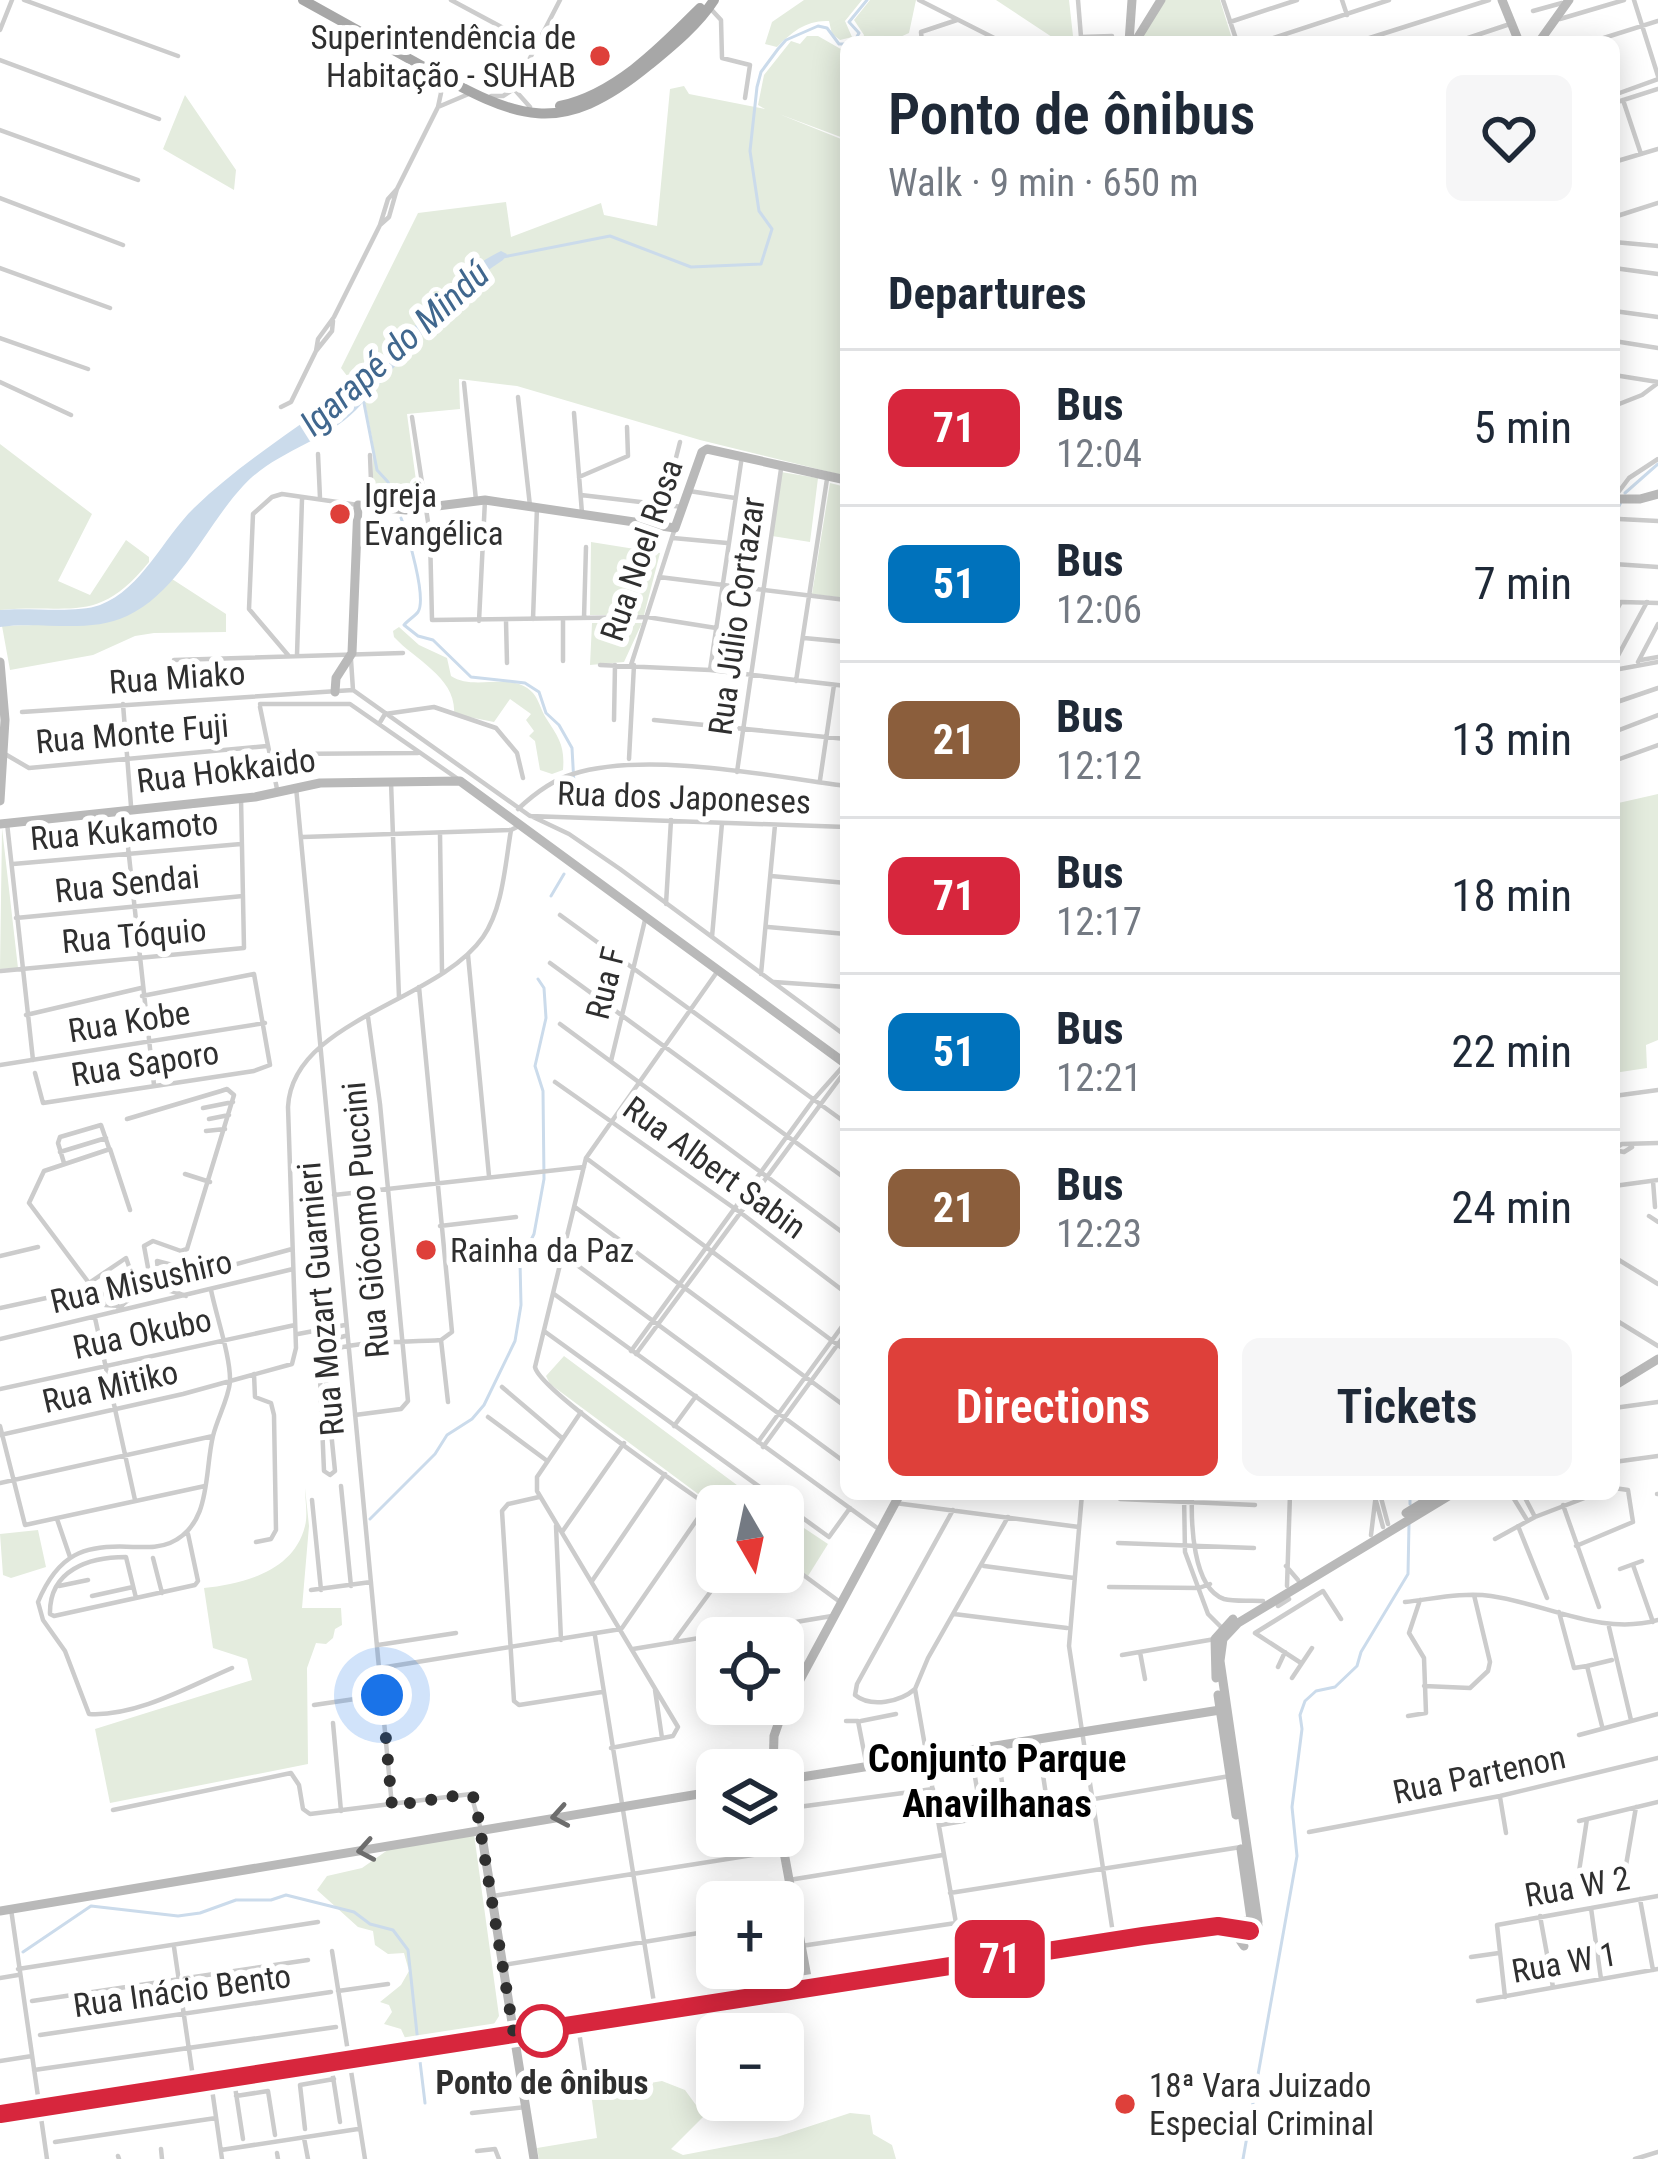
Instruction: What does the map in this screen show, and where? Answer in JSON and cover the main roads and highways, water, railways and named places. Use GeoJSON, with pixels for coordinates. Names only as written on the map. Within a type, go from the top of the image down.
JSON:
{"type":"FeatureCollection","features":[{"type":"Feature","properties":{"kind":"main road"},"geometry":{"type":"LineString","coordinates":[[303,0],[471,93],[517,112],[578,109],[621,88],[710,2]]}},
{"type":"Feature","properties":{"kind":"main road"},"geometry":{"type":"LineString","coordinates":[[315,0],[491,95],[530,106],[568,104],[604,90],[710,2]]}},
{"type":"Feature","properties":{"kind":"water"},"geometry":{"type":"Polygon","coordinates":[[[501,251],[507,254],[503,260],[443,311],[356,410],[243,486],[177,575],[146,605],[97,624],[0,627],[0,610],[78,609],[115,597],[215,489],[374,368],[449,289],[501,251]]]}},
{"type":"Feature","properties":{"kind":"waterway","name":"Igarapé do Mindú"},"geometry":{"type":"LineString","coordinates":[[857,36],[849,22],[867,0]]}},
{"type":"Feature","properties":{"kind":"waterway","name":"Igarapé do Mindú"},"geometry":{"type":"LineString","coordinates":[[503,257],[610,236],[691,267],[761,264],[772,229],[759,211],[750,151],[761,72],[786,40],[818,26],[827,28],[840,44]]}},
{"type":"Feature","properties":{"kind":"waterway"},"geometry":{"type":"LineString","coordinates":[[363,398],[377,470],[396,502]]}},
{"type":"Feature","properties":{"kind":"waterway"},"geometry":{"type":"LineString","coordinates":[[1625,493],[1658,464]]}},
{"type":"Feature","properties":{"kind":"waterway"},"geometry":{"type":"LineString","coordinates":[[401,518],[420,594],[418,612],[404,625],[433,640],[471,677],[525,683],[539,692],[546,713],[572,748],[575,802]]}},
{"type":"Feature","properties":{"kind":"waterway"},"geometry":{"type":"LineString","coordinates":[[551,896],[564,874]]}},
{"type":"Feature","properties":{"kind":"waterway"},"geometry":{"type":"LineString","coordinates":[[370,1519],[435,1454],[447,1435],[484,1405],[515,1341],[521,1305],[520,1262],[534,1234],[544,1179],[543,1091],[535,1066],[546,1018],[544,988],[538,979]]}},
{"type":"Feature","properties":{"kind":"waterway"},"geometry":{"type":"LineString","coordinates":[[1243,2159],[1297,1856],[1292,1807],[1300,1715],[1305,1701],[1316,1691],[1335,1687],[1357,1666],[1408,1574],[1409,1524]]}},
{"type":"Feature","properties":{"kind":"waterway"},"geometry":{"type":"LineString","coordinates":[[23,1952],[91,1906],[178,1916],[236,1900],[286,1895],[354,1912],[370,1924],[393,1930],[408,1950],[418,2043]]}},
{"type":"Feature","properties":{"kind":"waterway"},"geometry":{"type":"LineString","coordinates":[[419,2053],[425,2103]]}},
{"type":"Feature","properties":{"kind":"place","name":"Superintendência de Habitação - SUHAB"},"geometry":{"type":"Point","coordinates":[600,56]}},
{"type":"Feature","properties":{"kind":"place","name":"Igreja Evangélica"},"geometry":{"type":"Point","coordinates":[340,514]}},
{"type":"Feature","properties":{"kind":"place","name":"Rainha da Paz"},"geometry":{"type":"Point","coordinates":[426,1250]}},
{"type":"Feature","properties":{"kind":"place","name":"Ponto de ônibus"},"geometry":{"type":"Point","coordinates":[542,2031]}},
{"type":"Feature","properties":{"kind":"place","name":"18ª Vara Juizado Especial Criminal"},"geometry":{"type":"Point","coordinates":[1125,2104]}},
{"type":"Feature","properties":{"kind":"district","name":"Conjunto Parque Anavilhanas"},"geometry":{"type":"Point","coordinates":[997,1780]}}]}
